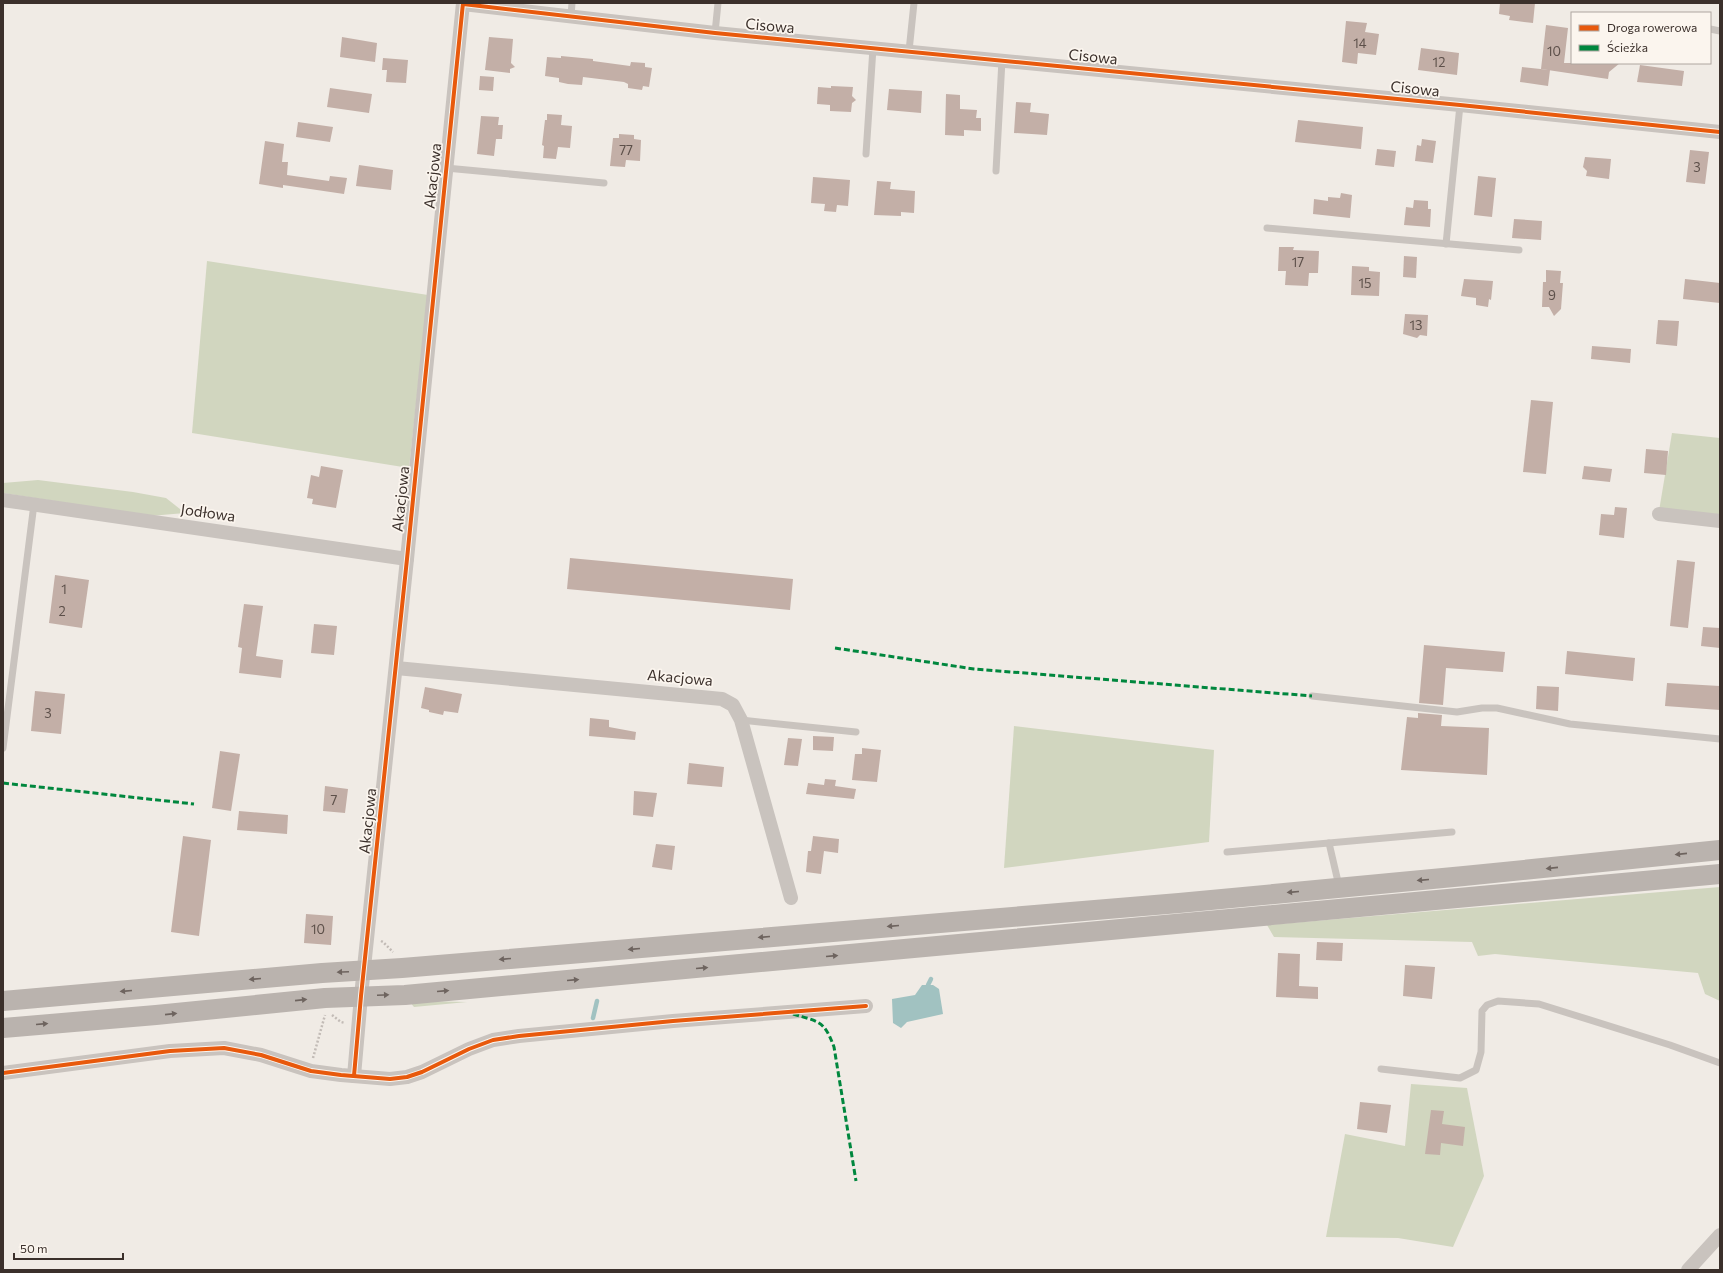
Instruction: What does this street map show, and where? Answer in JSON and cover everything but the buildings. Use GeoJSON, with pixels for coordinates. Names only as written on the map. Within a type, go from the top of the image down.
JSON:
{"type":"FeatureCollection","features":[{"type":"Feature","properties":{"kind":"main road"},"geometry":{"type":"LineString","coordinates":[[3,1001],[322,973],[364,971],[1179,903],[1720,850]]}},
{"type":"Feature","properties":{"kind":"main road"},"geometry":{"type":"LineString","coordinates":[[3,1028],[156,1015],[325,998],[404,994],[674,970],[1720,874]]}},
{"type":"Feature","properties":{"kind":"street","name":"Cisowa"},"geometry":{"type":"LineString","coordinates":[[463,4],[571,9],[715,33],[873,47],[1720,132]]}},
{"type":"Feature","properties":{"kind":"street","name":"Akacjowa"},"geometry":{"type":"LineString","coordinates":[[354,1076],[463,4]]}},
{"type":"Feature","properties":{"kind":"street","name":"Jodłowa"},"geometry":{"type":"LineString","coordinates":[[3,500],[407,558]]}},
{"type":"Feature","properties":{"kind":"street"},"geometry":{"type":"LineString","coordinates":[[1659,514],[1720,520]]}},
{"type":"Feature","properties":{"kind":"street","name":"Akacjowa"},"geometry":{"type":"LineString","coordinates":[[396,668],[722,699],[733,705],[741,720]]}},
{"type":"Feature","properties":{"kind":"street"},"geometry":{"type":"LineString","coordinates":[[741,720],[791,898]]}},
{"type":"Feature","properties":{"kind":"street"},"geometry":{"type":"LineString","coordinates":[[3,1073],[170,1051],[224,1048],[261,1055],[309,1070],[390,1079],[407,1077],[422,1072],[469,1049],[493,1040],[519,1036],[673,1021],[866,1006]]}},
{"type":"Feature","properties":{"kind":"street"},"geometry":{"type":"LineString","coordinates":[[1688,1270],[1720,1235]]}},
{"type":"Feature","properties":{"kind":"lane"},"geometry":{"type":"LineString","coordinates":[[715,33],[718,3]]}},
{"type":"Feature","properties":{"kind":"lane"},"geometry":{"type":"LineString","coordinates":[[909,51],[914,3]]}},
{"type":"Feature","properties":{"kind":"lane"},"geometry":{"type":"LineString","coordinates":[[866,154],[873,47]]}},
{"type":"Feature","properties":{"kind":"lane"},"geometry":{"type":"LineString","coordinates":[[996,171],[1002,60]]}},
{"type":"Feature","properties":{"kind":"lane"},"geometry":{"type":"LineString","coordinates":[[1446,244],[1460,105]]}},
{"type":"Feature","properties":{"kind":"lane"},"geometry":{"type":"LineString","coordinates":[[446,168],[604,183]]}},
{"type":"Feature","properties":{"kind":"lane"},"geometry":{"type":"LineString","coordinates":[[1268,228],[1519,250]]}},
{"type":"Feature","properties":{"kind":"lane"},"geometry":{"type":"LineString","coordinates":[[3,748],[34,504]]}},
{"type":"Feature","properties":{"kind":"lane"},"geometry":{"type":"LineString","coordinates":[[1312,696],[1457,712],[1482,708],[1497,708],[1570,724],[1720,739]]}},
{"type":"Feature","properties":{"kind":"lane"},"geometry":{"type":"LineString","coordinates":[[741,720],[856,732]]}},
{"type":"Feature","properties":{"kind":"lane"},"geometry":{"type":"LineString","coordinates":[[1227,852],[1452,832]]}},
{"type":"Feature","properties":{"kind":"lane"},"geometry":{"type":"LineString","coordinates":[[1329,843],[1339,888]]}},
{"type":"Feature","properties":{"kind":"lane"},"geometry":{"type":"LineString","coordinates":[[1381,1069],[1460,1078],[1476,1070],[1481,1052],[1482,1011],[1487,1005],[1498,1001],[1539,1004],[1670,1045],[1720,1063]]}},
{"type":"Feature","properties":{"kind":"path"},"geometry":{"type":"LineString","coordinates":[[309,1070],[326,1013],[336,1017],[341,1022]]}},
{"type":"Feature","properties":{"kind":"green space"},"geometry":{"type":"Polygon","coordinates":[[[207,261],[428,295],[409,468],[192,433],[207,261]]]}},
{"type":"Feature","properties":{"kind":"green space"},"geometry":{"type":"Polygon","coordinates":[[[1672,433],[1720,438],[1720,517],[1659,511],[1672,433]]]}},
{"type":"Feature","properties":{"kind":"green space"},"geometry":{"type":"Polygon","coordinates":[[[38,480],[133,492],[166,498],[185,513],[150,516],[3,493],[3,483],[38,480]]]}},
{"type":"Feature","properties":{"kind":"green space"},"geometry":{"type":"Polygon","coordinates":[[[1014,726],[1214,750],[1209,842],[1004,868],[1014,726]]]}},
{"type":"Feature","properties":{"kind":"green space"},"geometry":{"type":"Polygon","coordinates":[[[1720,887],[1720,1001],[1705,994],[1698,973],[1495,954],[1478,956],[1472,942],[1274,937],[1267,925],[1720,887]]]}},
{"type":"Feature","properties":{"kind":"green space"},"geometry":{"type":"Polygon","coordinates":[[[410,1002],[467,1002],[414,1007],[410,1002]]]}},
{"type":"Feature","properties":{"kind":"green space"},"geometry":{"type":"Polygon","coordinates":[[[1411,1084],[1467,1088],[1484,1176],[1453,1247],[1398,1238],[1326,1237],[1345,1134],[1405,1146],[1411,1084]]]}},
{"type":"Feature","properties":{"kind":"water"},"geometry":{"type":"Polygon","coordinates":[[[922,985],[933,985],[939,989],[943,1014],[907,1022],[901,1028],[893,1023],[892,999],[915,995],[922,985]]]}},
{"type":"Feature","properties":{"kind":"waterway"},"geometry":{"type":"LineString","coordinates":[[928,985],[931,979]]}},
{"type":"Feature","properties":{"kind":"waterway"},"geometry":{"type":"LineString","coordinates":[[593,1018],[597,1001]]}},
{"type":"Feature","properties":{"kind":"marked path"},"geometry":{"type":"LineString","coordinates":[[835,648],[974,669],[1312,696]]}},
{"type":"Feature","properties":{"kind":"marked path"},"geometry":{"type":"LineString","coordinates":[[3,783],[194,804]]}},
{"type":"Feature","properties":{"kind":"marked path"},"geometry":{"type":"LineString","coordinates":[[793,1014],[820,1023],[827,1032],[834,1047],[856,1181]]}},
{"type":"Feature","properties":{"kind":"cycle path"},"geometry":{"type":"LineString","coordinates":[[354,1076],[463,3]]}},
{"type":"Feature","properties":{"kind":"cycle path"},"geometry":{"type":"LineString","coordinates":[[463,4],[715,33],[1460,105],[1720,132]]}},
{"type":"Feature","properties":{"kind":"cycle path"},"geometry":{"type":"LineString","coordinates":[[3,1073],[170,1051],[224,1048],[261,1055],[311,1071],[390,1079],[407,1077],[422,1072],[469,1049],[493,1040],[519,1036],[673,1021],[866,1006]]}}]}
